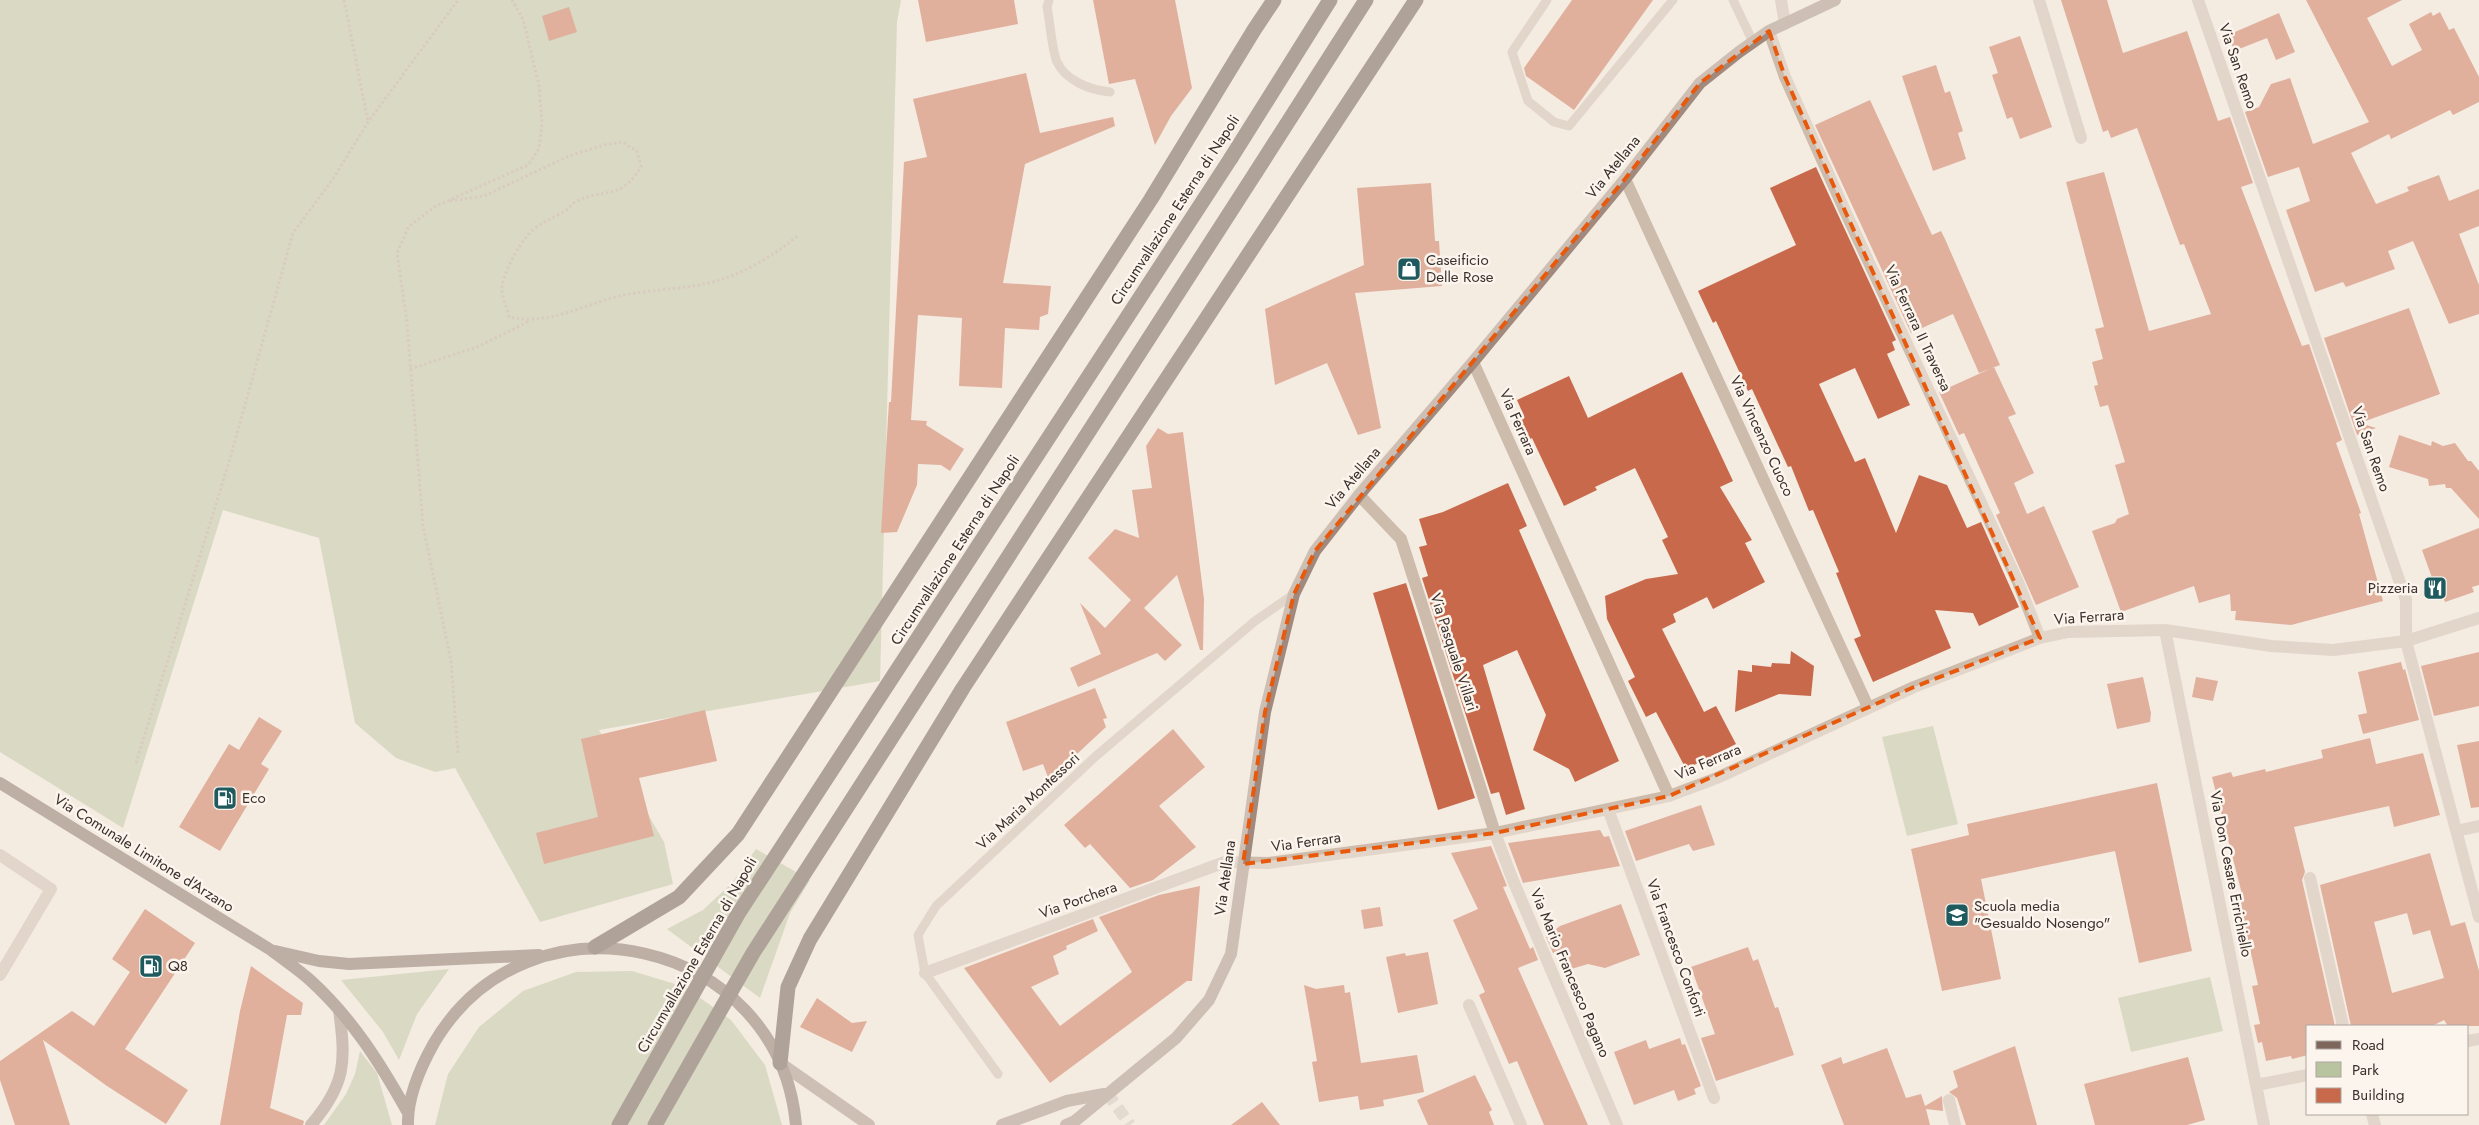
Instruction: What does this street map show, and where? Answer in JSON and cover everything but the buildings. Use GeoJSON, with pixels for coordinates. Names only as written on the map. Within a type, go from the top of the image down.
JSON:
{"type":"FeatureCollection","features":[{"type":"Feature","properties":{"kind":"highway"},"geometry":{"type":"LineString","coordinates":[[594,947],[679,898],[738,834],[1146,208],[1274,0]]}},
{"type":"Feature","properties":{"kind":"highway","name":"Circumvallazione Esterna di Napoli"},"geometry":{"type":"LineString","coordinates":[[619,1125],[738,914],[1231,158],[1330,0]]}},
{"type":"Feature","properties":{"kind":"highway"},"geometry":{"type":"LineString","coordinates":[[655,1125],[754,952],[1366,0]]}},
{"type":"Feature","properties":{"kind":"highway"},"geometry":{"type":"LineString","coordinates":[[780,1063],[788,987],[810,939],[962,688],[1416,0]]}},
{"type":"Feature","properties":{"kind":"main road","name":"Via Atellana"},"geometry":{"type":"LineString","coordinates":[[1066,1125],[1075,1121],[1176,1038],[1209,1000],[1231,954],[1265,712],[1294,594],[1316,551],[1359,495],[1626,179],[1700,83],[1769,31],[1835,0]]}},
{"type":"Feature","properties":{"kind":"main road","name":"Via Comunale Limitone d'Arzano"},"geometry":{"type":"LineString","coordinates":[[0,783],[271,950]]}},
{"type":"Feature","properties":{"kind":"main road"},"geometry":{"type":"LineString","coordinates":[[271,950],[320,961],[349,964],[552,954],[594,947],[640,951],[684,966],[716,985],[756,1023],[780,1063],[794,1105],[796,1125]]}},
{"type":"Feature","properties":{"kind":"main road"},"geometry":{"type":"LineString","coordinates":[[271,950],[310,980],[339,1010],[381,1064],[407,1111]]}},
{"type":"Feature","properties":{"kind":"main road"},"geometry":{"type":"LineString","coordinates":[[408,1125],[407,1111],[421,1065],[446,1023],[480,989],[512,968],[552,954]]}},
{"type":"Feature","properties":{"kind":"main road"},"geometry":{"type":"LineString","coordinates":[[311,1125],[339,1083],[344,1049],[339,1010]]}},
{"type":"Feature","properties":{"kind":"main road"},"geometry":{"type":"LineString","coordinates":[[780,1063],[869,1125]]}},
{"type":"Feature","properties":{"kind":"main road","name":"Via Atellana"},"geometry":{"type":"LineString","coordinates":[[1002,1125],[1067,1102],[1107,1093]]}},
{"type":"Feature","properties":{"kind":"street"},"geometry":{"type":"LineString","coordinates":[[1781,0],[1785,24]]}},
{"type":"Feature","properties":{"kind":"street"},"geometry":{"type":"LineString","coordinates":[[2039,0],[2081,138]]}},
{"type":"Feature","properties":{"kind":"street","name":"Via San Remo"},"geometry":{"type":"LineString","coordinates":[[2198,0],[2406,600],[2406,641],[2479,917]]}},
{"type":"Feature","properties":{"kind":"street","name":"Via Ferrara II Traversa"},"geometry":{"type":"LineString","coordinates":[[1769,31],[1785,77],[2018,582],[2040,638]]}},
{"type":"Feature","properties":{"kind":"street","name":"Via Vincenzo Cuoco"},"geometry":{"type":"LineString","coordinates":[[1626,179],[1868,707]]}},
{"type":"Feature","properties":{"kind":"street","name":"Via Ferrara"},"geometry":{"type":"LineString","coordinates":[[1473,362],[1668,796]]}},
{"type":"Feature","properties":{"kind":"street","name":"Via Pasquale Villari"},"geometry":{"type":"LineString","coordinates":[[1359,495],[1401,539],[1495,833]]}},
{"type":"Feature","properties":{"kind":"street","name":"Via Ferrara"},"geometry":{"type":"LineString","coordinates":[[1244,864],[1274,862],[1495,833],[1668,796],[1717,778],[1914,687],[2040,638],[2068,632],[2165,630],[2270,646],[2333,650],[2406,641],[2479,618]]}},
{"type":"Feature","properties":{"kind":"street","name":"Via Don Cesare Errichiello"},"geometry":{"type":"LineString","coordinates":[[2165,630],[2264,1125]]}},
{"type":"Feature","properties":{"kind":"street","name":"Via Francesco Conforti"},"geometry":{"type":"LineString","coordinates":[[1608,809],[1714,1098]]}},
{"type":"Feature","properties":{"kind":"street"},"geometry":{"type":"LineString","coordinates":[[2456,831],[2479,826]]}},
{"type":"Feature","properties":{"kind":"street","name":"Via Mario Francesco Pagano"},"geometry":{"type":"LineString","coordinates":[[1495,833],[1512,878],[1617,1125]]}},
{"type":"Feature","properties":{"kind":"street"},"geometry":{"type":"LineString","coordinates":[[0,855],[52,889],[0,975]]}},
{"type":"Feature","properties":{"kind":"street","name":"Via Porchera"},"geometry":{"type":"LineString","coordinates":[[925,973],[1225,862],[1244,864]]}},
{"type":"Feature","properties":{"kind":"street"},"geometry":{"type":"LineString","coordinates":[[2310,878],[2343,1025]]}},
{"type":"Feature","properties":{"kind":"street"},"geometry":{"type":"LineString","coordinates":[[1469,1005],[1521,1125]]}},
{"type":"Feature","properties":{"kind":"street"},"geometry":{"type":"LineString","coordinates":[[2256,1085],[2306,1075]]}},
{"type":"Feature","properties":{"kind":"street"},"geometry":{"type":"LineString","coordinates":[[1948,1100],[1956,1125]]}},
{"type":"Feature","properties":{"kind":"lane"},"geometry":{"type":"LineString","coordinates":[[1049,0],[1047,7],[1057,62],[1070,77],[1092,90],[1110,92]]}},
{"type":"Feature","properties":{"kind":"lane"},"geometry":{"type":"LineString","coordinates":[[1547,0],[1512,52],[1528,101],[1554,122],[1569,126],[1673,0]]}},
{"type":"Feature","properties":{"kind":"lane"},"geometry":{"type":"LineString","coordinates":[[1733,0],[1753,42]]}},
{"type":"Feature","properties":{"kind":"lane","name":"Via Maria Montessori"},"geometry":{"type":"LineString","coordinates":[[998,1074],[925,973],[918,935],[936,906],[1096,756],[1255,621],[1294,594]]}},
{"type":"Feature","properties":{"kind":"path"},"geometry":{"type":"LineString","coordinates":[[344,0],[368,122]]}},
{"type":"Feature","properties":{"kind":"path"},"geometry":{"type":"LineString","coordinates":[[136,763],[229,462],[293,233],[333,179],[368,122],[458,0]]}},
{"type":"Feature","properties":{"kind":"path"},"geometry":{"type":"LineString","coordinates":[[458,753],[452,661],[423,526],[407,322],[397,253],[409,226],[444,202],[528,165],[540,148],[542,123],[539,86],[523,18],[512,0]]}},
{"type":"Feature","properties":{"kind":"path"},"geometry":{"type":"LineString","coordinates":[[444,202],[484,196],[569,156],[604,145],[622,142],[637,151],[641,166],[633,180],[622,189],[588,196],[575,202],[568,210],[544,222],[527,235],[507,269],[502,290],[510,317],[526,320],[559,316],[620,296],[725,278],[785,247],[797,236]]}},
{"type":"Feature","properties":{"kind":"path"},"geometry":{"type":"LineString","coordinates":[[410,369],[477,347],[532,320]]}},
{"type":"Feature","properties":{"kind":"highlighted area"},"geometry":{"type":"Polygon","coordinates":[[[1769,31],[1785,77],[2040,638],[1914,687],[1669,796],[1495,833],[1243,864],[1265,712],[1294,594],[1315,551],[1625,179],[1700,83],[1769,31]]]}},
{"type":"Feature","properties":{"kind":"green space"},"geometry":{"type":"Polygon","coordinates":[[[0,0],[901,0],[897,22],[880,681],[599,730],[664,842],[673,884],[540,922],[455,768],[435,772],[396,758],[355,723],[319,538],[223,510],[123,828],[0,752],[0,0]]]}},
{"type":"Feature","properties":{"kind":"green space"},"geometry":{"type":"Polygon","coordinates":[[[1933,726],[1958,824],[1907,836],[1882,737],[1933,726]]]}},
{"type":"Feature","properties":{"kind":"green space"},"geometry":{"type":"Polygon","coordinates":[[[756,849],[810,880],[790,913],[760,998],[667,929],[703,910],[732,883],[756,849]]]}},
{"type":"Feature","properties":{"kind":"green space"},"geometry":{"type":"Polygon","coordinates":[[[449,969],[417,1014],[399,1060],[383,1032],[341,980],[449,969]]]}},
{"type":"Feature","properties":{"kind":"green space"},"geometry":{"type":"Polygon","coordinates":[[[632,971],[685,987],[731,1020],[765,1065],[782,1125],[435,1125],[448,1074],[479,1027],[523,991],[576,972],[632,971]]]}},
{"type":"Feature","properties":{"kind":"green space"},"geometry":{"type":"Polygon","coordinates":[[[2210,977],[2223,1031],[2131,1052],[2118,998],[2210,977]]]}},
{"type":"Feature","properties":{"kind":"green space"},"geometry":{"type":"Polygon","coordinates":[[[360,1051],[377,1073],[392,1125],[324,1125],[346,1094],[355,1074],[360,1051]]]}},
{"type":"Feature","properties":{"kind":"tunnel"},"geometry":{"type":"LineString","coordinates":[[1107,1093],[1130,1125]]}},
{"type":"Feature","properties":{"kind":"place","name":"Caseificio Delle Rose"},"geometry":{"type":"Point","coordinates":[1409,269]}},
{"type":"Feature","properties":{"kind":"place","name":"Pizzeria"},"geometry":{"type":"Point","coordinates":[2435,588]}},
{"type":"Feature","properties":{"kind":"place","name":"Eco"},"geometry":{"type":"Point","coordinates":[225,798]}},
{"type":"Feature","properties":{"kind":"place","name":"Scuola media \"Gesualdo Nosengo\""},"geometry":{"type":"Point","coordinates":[1957,915]}},
{"type":"Feature","properties":{"kind":"place","name":"Q8"},"geometry":{"type":"Point","coordinates":[151,966]}}]}
